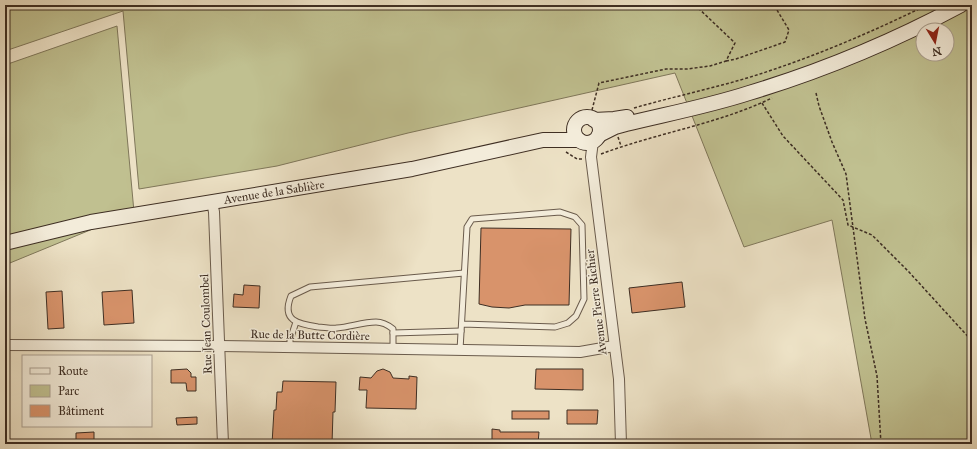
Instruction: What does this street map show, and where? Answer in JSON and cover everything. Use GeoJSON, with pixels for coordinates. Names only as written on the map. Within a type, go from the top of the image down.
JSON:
{"type":"FeatureCollection","features":[{"type":"Feature","properties":{"kind":"main road"},"geometry":{"type":"LineString","coordinates":[[586,137],[577,122],[583,118],[591,118],[593,115],[614,119],[624,118],[712,96],[766,79],[858,45],[943,5]]}},
{"type":"Feature","properties":{"kind":"main road"},"geometry":{"type":"LineString","coordinates":[[586,137],[621,125],[748,94],[780,84],[859,54],[961,5]]}},
{"type":"Feature","properties":{"kind":"main road"},"geometry":{"type":"LineString","coordinates":[[586,137],[599,127],[593,115]]}},
{"type":"Feature","properties":{"kind":"main road","name":"Avenue de la Sablière"},"geometry":{"type":"LineString","coordinates":[[5,243],[92,222],[412,169],[543,140],[586,137]]}},
{"type":"Feature","properties":{"kind":"street","name":"Avenue Pierre Richier"},"geometry":{"type":"LineString","coordinates":[[586,137],[591,158],[610,305],[620,400],[621,444]]}},
{"type":"Feature","properties":{"kind":"street","name":"Rue Jean Coulombel"},"geometry":{"type":"LineString","coordinates":[[212,202],[220,346],[223,444]]}},
{"type":"Feature","properties":{"kind":"street","name":"Rue de la Butte Cordière"},"geometry":{"type":"LineString","coordinates":[[5,346],[220,346],[580,352],[614,346]]}},
{"type":"Feature","properties":{"kind":"lane"},"geometry":{"type":"LineString","coordinates":[[460,350],[467,227],[472,219],[560,212],[575,216],[582,225],[584,299],[576,316],[568,323],[555,327],[462,324]]}},
{"type":"Feature","properties":{"kind":"lane"},"geometry":{"type":"LineString","coordinates":[[393,349],[393,329],[385,323],[377,322],[335,329],[302,325],[293,321],[289,313],[288,305],[291,296],[310,287],[464,273]]}},
{"type":"Feature","properties":{"kind":"lane"},"geometry":{"type":"LineString","coordinates":[[290,347],[290,340],[296,322]]}},
{"type":"Feature","properties":{"kind":"lane"},"geometry":{"type":"LineString","coordinates":[[393,333],[461,331]]}},
{"type":"Feature","properties":{"kind":"path"},"geometry":{"type":"LineString","coordinates":[[695,5],[735,43],[726,61]]}},
{"type":"Feature","properties":{"kind":"path"},"geometry":{"type":"LineString","coordinates":[[593,115],[599,83],[666,69],[687,69],[710,66],[736,59],[785,42],[790,30],[774,5]]}},
{"type":"Feature","properties":{"kind":"path"},"geometry":{"type":"LineString","coordinates":[[631,109],[713,88],[770,70],[833,47],[890,23],[927,5]]}},
{"type":"Feature","properties":{"kind":"path"},"geometry":{"type":"LineString","coordinates":[[816,93],[832,142],[846,174],[865,319],[877,376],[881,444]]}},
{"type":"Feature","properties":{"kind":"path"},"geometry":{"type":"LineString","coordinates":[[621,146],[694,126],[762,103],[782,136],[843,200],[848,225],[872,235],[909,272],[972,341]]}},
{"type":"Feature","properties":{"kind":"green space"},"geometry":{"type":"Polygon","coordinates":[[[5,5],[972,5],[972,444],[872,444],[832,220],[744,247],[675,73],[408,133],[277,166],[139,189],[123,11],[5,51],[5,5]]]}},
{"type":"Feature","properties":{"kind":"green space"},"geometry":{"type":"Polygon","coordinates":[[[117,26],[134,212],[5,265],[5,65],[117,26]]]}},
{"type":"Feature","properties":{"kind":"building"},"geometry":{"type":"Polygon","coordinates":[[[481,228],[571,229],[569,305],[525,305],[509,308],[492,307],[479,304],[481,228]]]}},
{"type":"Feature","properties":{"kind":"building"},"geometry":{"type":"Polygon","coordinates":[[[682,282],[685,307],[632,313],[629,288],[682,282]]]}},
{"type":"Feature","properties":{"kind":"building"},"geometry":{"type":"Polygon","coordinates":[[[244,285],[260,286],[259,308],[233,307],[234,294],[243,295],[244,285]]]}},
{"type":"Feature","properties":{"kind":"building"},"geometry":{"type":"Polygon","coordinates":[[[132,290],[134,323],[104,325],[102,292],[132,290]]]}},
{"type":"Feature","properties":{"kind":"building"},"geometry":{"type":"Polygon","coordinates":[[[62,291],[64,328],[48,329],[46,292],[62,291]]]}},
{"type":"Feature","properties":{"kind":"building"},"geometry":{"type":"Polygon","coordinates":[[[187,369],[191,373],[191,377],[196,377],[196,391],[187,391],[186,383],[171,383],[171,370],[187,369]]]}},
{"type":"Feature","properties":{"kind":"building"},"geometry":{"type":"Polygon","coordinates":[[[383,369],[390,372],[393,378],[409,379],[409,376],[417,377],[416,409],[366,408],[367,390],[359,390],[360,377],[371,378],[377,371],[383,369]]]}},
{"type":"Feature","properties":{"kind":"building"},"geometry":{"type":"Polygon","coordinates":[[[536,369],[583,369],[583,390],[535,389],[536,369]]]}},
{"type":"Feature","properties":{"kind":"building"},"geometry":{"type":"Polygon","coordinates":[[[283,381],[336,382],[332,444],[272,444],[274,410],[276,410],[277,392],[282,392],[283,381]]]}},
{"type":"Feature","properties":{"kind":"building"},"geometry":{"type":"Polygon","coordinates":[[[567,410],[598,410],[597,424],[567,424],[567,410]]]}},
{"type":"Feature","properties":{"kind":"building"},"geometry":{"type":"Polygon","coordinates":[[[512,411],[549,411],[549,419],[512,419],[512,411]]]}},
{"type":"Feature","properties":{"kind":"building"},"geometry":{"type":"Polygon","coordinates":[[[197,417],[197,424],[177,425],[176,418],[197,417]]]}},
{"type":"Feature","properties":{"kind":"building"},"geometry":{"type":"Polygon","coordinates":[[[492,429],[500,430],[500,432],[539,432],[538,444],[492,444],[492,429]]]}},
{"type":"Feature","properties":{"kind":"building"},"geometry":{"type":"Polygon","coordinates":[[[94,432],[94,444],[76,444],[76,433],[94,432]]]}}]}
